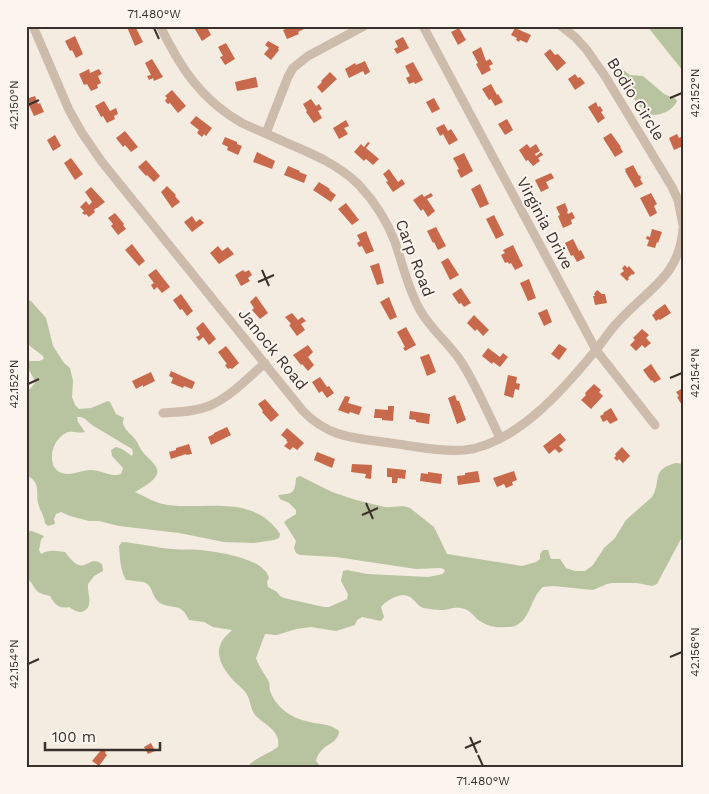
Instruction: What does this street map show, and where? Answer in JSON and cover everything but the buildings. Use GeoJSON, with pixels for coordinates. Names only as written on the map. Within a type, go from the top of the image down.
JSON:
{"type":"FeatureCollection","features":[{"type":"Feature","properties":{"kind":"street","name":"Janock Road"},"geometry":{"type":"LineString","coordinates":[[33,26],[69,110],[102,162],[308,415],[322,427],[338,434],[356,438],[442,450],[477,447],[500,438],[542,409],[564,388],[596,350]]}},
{"type":"Feature","properties":{"kind":"street","name":"Carp Road"},"geometry":{"type":"LineString","coordinates":[[160,26],[181,65],[214,104],[242,122],[321,157],[350,176],[377,206],[390,230],[420,311],[463,364],[500,438]]}},
{"type":"Feature","properties":{"kind":"street"},"geometry":{"type":"LineString","coordinates":[[266,133],[293,68],[308,56],[364,26]]}},
{"type":"Feature","properties":{"kind":"street","name":"Virginia Drive"},"geometry":{"type":"LineString","coordinates":[[423,26],[596,350],[655,425]]}},
{"type":"Feature","properties":{"kind":"street","name":"Bodio Circle"},"geometry":{"type":"LineString","coordinates":[[560,26],[575,37],[586,49],[605,76],[672,187],[678,200],[683,225]]}},
{"type":"Feature","properties":{"kind":"street"},"geometry":{"type":"LineString","coordinates":[[596,350],[620,319],[662,280],[670,270],[678,255],[683,229]]}},
{"type":"Feature","properties":{"kind":"street"},"geometry":{"type":"LineString","coordinates":[[163,414],[209,406],[226,395],[265,363]]}},
{"type":"Feature","properties":{"kind":"green space"},"geometry":{"type":"Polygon","coordinates":[[[647,26],[679,26],[683,30],[683,71],[647,26]]]}},
{"type":"Feature","properties":{"kind":"green space"},"geometry":{"type":"Polygon","coordinates":[[[614,66],[618,66],[630,75],[643,76],[664,94],[676,99],[676,103],[663,113],[651,115],[646,113],[617,78],[614,66]]]}},
{"type":"Feature","properties":{"kind":"green space"},"geometry":{"type":"Polygon","coordinates":[[[26,300],[31,301],[46,318],[53,346],[64,363],[70,368],[73,381],[72,397],[75,405],[79,409],[91,408],[108,401],[110,402],[116,414],[124,418],[123,423],[126,429],[156,468],[157,474],[153,480],[135,492],[156,502],[168,505],[229,506],[257,513],[269,521],[280,534],[279,538],[254,543],[224,542],[179,533],[89,521],[61,512],[56,514],[55,524],[48,526],[45,523],[38,503],[36,484],[26,475],[26,389],[30,389],[35,383],[26,361],[44,359],[43,356],[26,343],[26,300]],[[77,417],[78,422],[85,432],[66,433],[56,443],[52,456],[55,468],[67,474],[95,470],[114,475],[121,474],[123,468],[112,456],[111,450],[116,447],[132,456],[132,449],[81,417],[77,417]]]}},
{"type":"Feature","properties":{"kind":"green space"},"geometry":{"type":"Polygon","coordinates":[[[676,463],[683,464],[683,535],[657,584],[652,586],[637,583],[612,583],[593,590],[553,586],[543,587],[522,621],[512,627],[487,625],[462,608],[442,610],[423,608],[410,597],[404,595],[391,599],[381,607],[384,617],[381,621],[362,617],[357,620],[355,625],[336,631],[311,627],[277,635],[265,634],[256,658],[269,682],[270,692],[277,704],[304,721],[329,725],[339,731],[336,739],[318,755],[316,761],[322,768],[247,768],[253,761],[278,747],[278,742],[275,733],[255,715],[246,693],[232,679],[222,665],[219,649],[224,638],[232,630],[189,620],[186,614],[177,607],[165,605],[157,601],[146,583],[126,580],[121,568],[119,546],[122,542],[228,554],[259,565],[269,578],[267,582],[268,587],[280,596],[324,607],[329,607],[347,599],[348,594],[341,581],[343,571],[428,577],[443,574],[445,570],[441,568],[416,569],[296,553],[294,548],[296,541],[284,522],[296,514],[296,510],[289,503],[280,499],[278,495],[292,492],[295,487],[296,478],[300,476],[332,492],[356,500],[385,507],[404,506],[410,508],[434,527],[447,554],[522,566],[536,562],[540,559],[540,554],[543,550],[548,550],[551,559],[560,559],[566,568],[575,571],[585,571],[593,565],[604,548],[615,538],[626,520],[652,497],[658,477],[663,469],[676,463]]]}},
{"type":"Feature","properties":{"kind":"green space"},"geometry":{"type":"Polygon","coordinates":[[[26,531],[32,531],[44,536],[39,550],[41,554],[50,551],[65,552],[78,564],[82,565],[97,561],[102,564],[103,571],[94,576],[88,584],[89,606],[87,609],[80,612],[69,607],[58,606],[50,596],[37,591],[26,578],[26,531]]]}}]}
